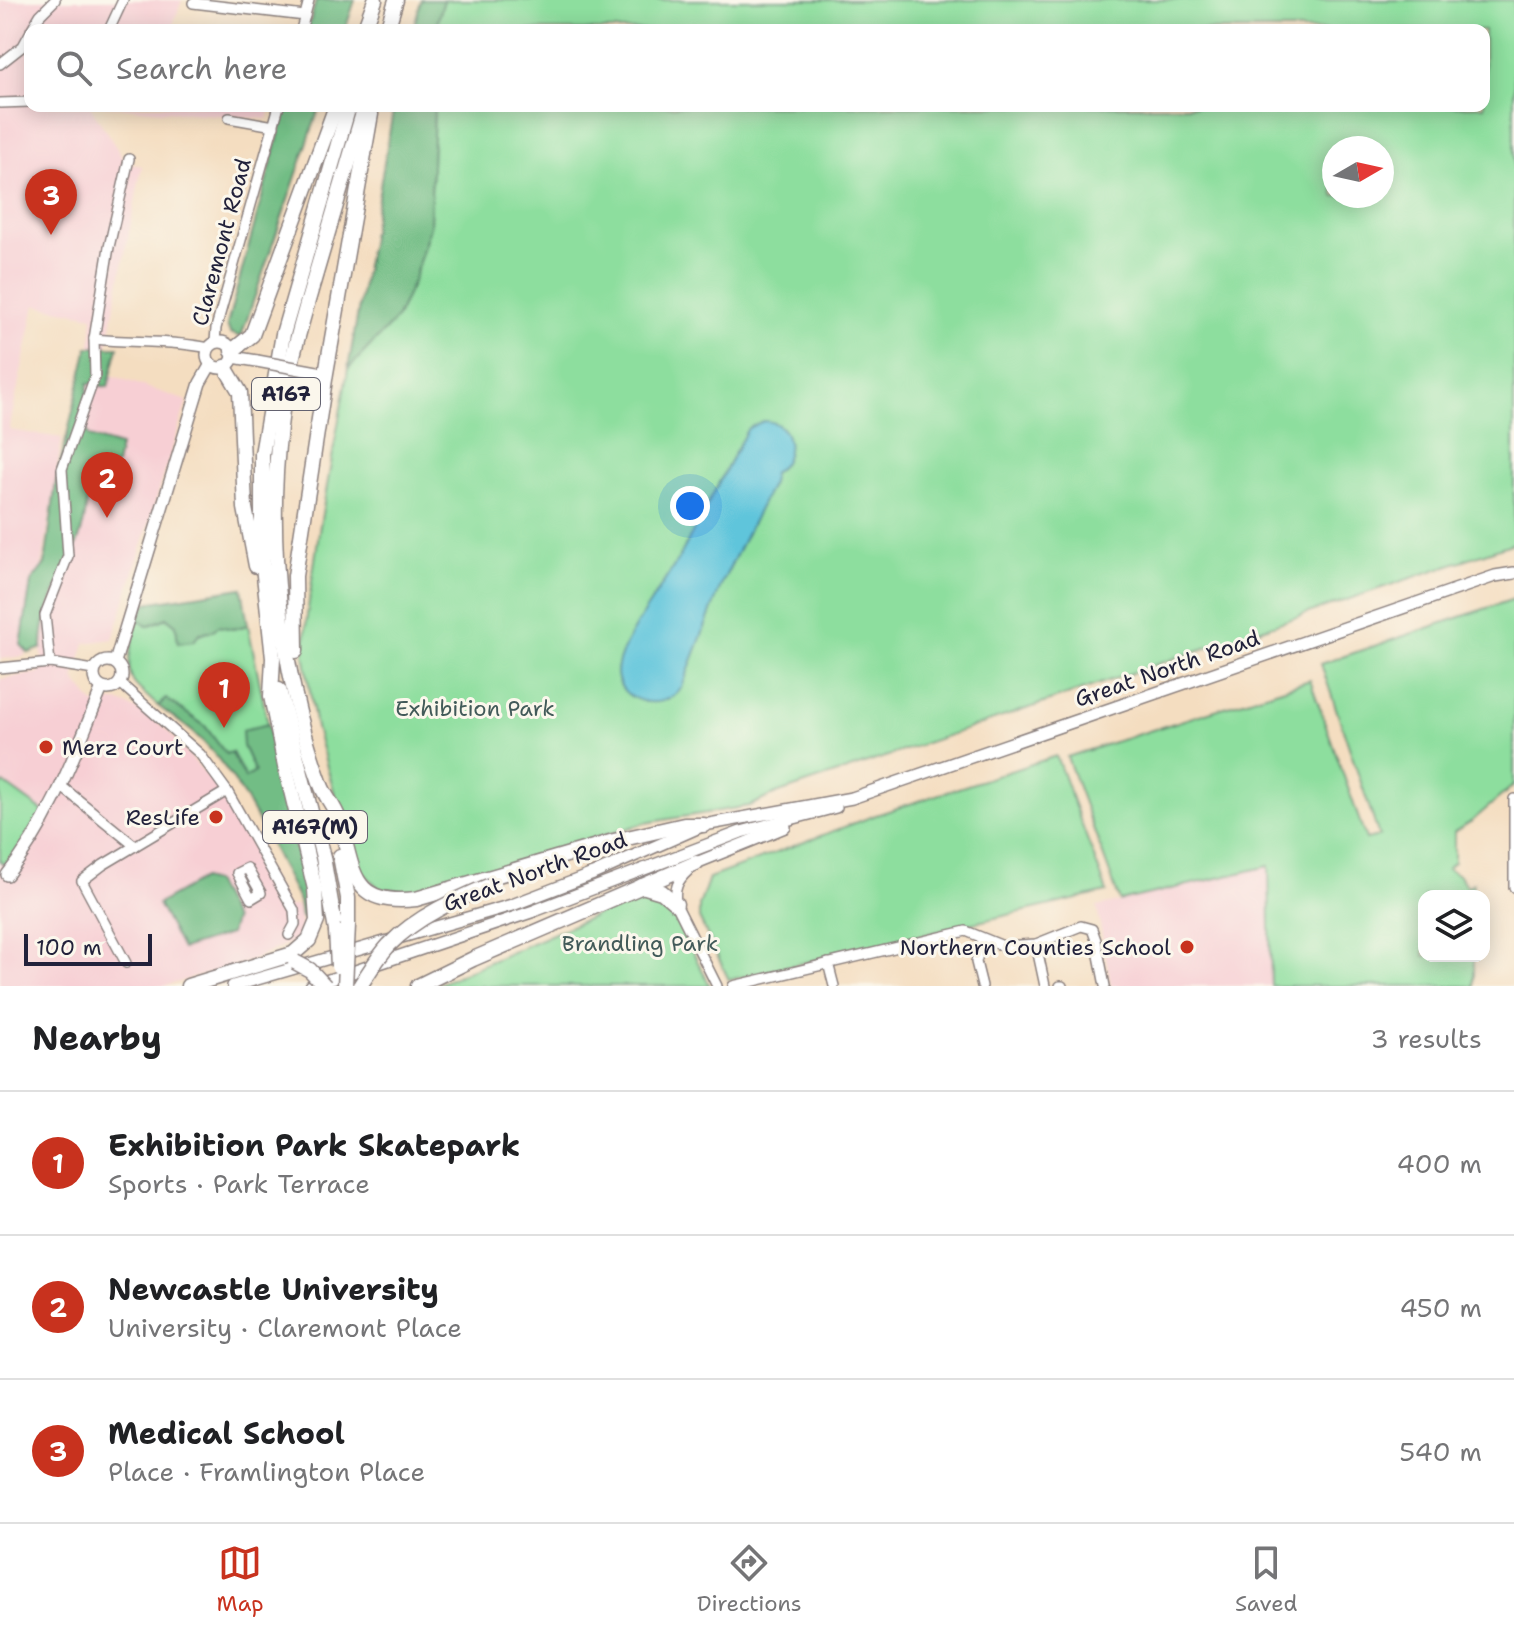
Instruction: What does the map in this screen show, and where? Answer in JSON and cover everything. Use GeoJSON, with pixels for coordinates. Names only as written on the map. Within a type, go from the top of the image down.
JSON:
{"type":"FeatureCollection","features":[{"type":"Feature","properties":{"kind":"highway"},"geometry":{"type":"LineString","coordinates":[[367,24],[378,0]]}},
{"type":"Feature","properties":{"kind":"highway"},"geometry":{"type":"LineString","coordinates":[[372,24],[378,0]]}},
{"type":"Feature","properties":{"kind":"highway"},"geometry":{"type":"LineString","coordinates":[[389,24],[396,0]]}},
{"type":"Feature","properties":{"kind":"highway"},"geometry":{"type":"LineString","coordinates":[[265,605],[250,545],[245,508],[240,392],[225,360],[252,335],[334,112]]}},
{"type":"Feature","properties":{"kind":"highway","name":"A167"},"geometry":{"type":"LineString","coordinates":[[275,694],[265,605],[262,454],[283,334],[347,112]]}},
{"type":"Feature","properties":{"kind":"highway","name":"A167"},"geometry":{"type":"LineString","coordinates":[[322,786],[295,689],[281,617],[276,573],[275,514],[280,425],[298,337],[363,112]]}},
{"type":"Feature","properties":{"kind":"highway"},"geometry":{"type":"LineString","coordinates":[[295,689],[295,576],[321,373],[371,112]]}},
{"type":"Feature","properties":{"kind":"highway","name":"A167(M)"},"geometry":{"type":"LineString","coordinates":[[275,694],[342,928],[345,986]]}},
{"type":"Feature","properties":{"kind":"highway"},"geometry":{"type":"LineString","coordinates":[[282,726],[318,909],[309,940],[288,961]]}},
{"type":"Feature","properties":{"kind":"highway"},"geometry":{"type":"LineString","coordinates":[[322,786],[337,815],[353,872],[369,892],[384,901],[443,892],[516,873],[643,833],[684,825],[704,825]]}},
{"type":"Feature","properties":{"kind":"highway","name":"A167(M)"},"geometry":{"type":"LineString","coordinates":[[322,786],[348,898],[337,986]]}},
{"type":"Feature","properties":{"kind":"highway"},"geometry":{"type":"LineString","coordinates":[[418,986],[696,863]]}},
{"type":"Feature","properties":{"kind":"highway"},"geometry":{"type":"LineString","coordinates":[[360,986],[388,946],[402,933],[445,906],[516,873]]}},
{"type":"Feature","properties":{"kind":"highway"},"geometry":{"type":"LineString","coordinates":[[642,886],[662,892],[676,904]]}},
{"type":"Feature","properties":{"kind":"highway"},"geometry":{"type":"LineString","coordinates":[[188,986],[288,961],[303,964],[325,986]]}},
{"type":"Feature","properties":{"kind":"main road"},"geometry":{"type":"LineString","coordinates":[[115,662],[200,383],[225,360],[227,344],[212,346],[207,357],[225,360],[257,361],[321,373]]}},
{"type":"Feature","properties":{"kind":"main road","name":"Great North Road"},"geometry":{"type":"LineString","coordinates":[[233,986],[530,899],[704,825],[852,798],[1495,576],[1514,566]]}},
{"type":"Feature","properties":{"kind":"main road","name":"Great North Road"},"geometry":{"type":"LineString","coordinates":[[1495,576],[1514,573]]}},
{"type":"Feature","properties":{"kind":"main road"},"geometry":{"type":"LineString","coordinates":[[102,661],[115,662],[122,670],[120,683],[113,688],[102,688],[95,682],[94,670],[102,661]]}},
{"type":"Feature","properties":{"kind":"main road"},"geometry":{"type":"LineString","coordinates":[[7,875],[37,834],[61,786],[102,688]]}},
{"type":"Feature","properties":{"kind":"main road","name":"Great North Road"},"geometry":{"type":"LineString","coordinates":[[311,986],[515,918],[741,832],[834,808],[852,798]]}},
{"type":"Feature","properties":{"kind":"main road"},"geometry":{"type":"LineString","coordinates":[[696,863],[834,808]]}},
{"type":"Feature","properties":{"kind":"street"},"geometry":{"type":"LineString","coordinates":[[35,24],[55,0]]}},
{"type":"Feature","properties":{"kind":"street"},"geometry":{"type":"LineString","coordinates":[[112,24],[123,0]]}},
{"type":"Feature","properties":{"kind":"street"},"geometry":{"type":"LineString","coordinates":[[303,24],[309,0]]}},
{"type":"Feature","properties":{"kind":"street"},"geometry":{"type":"LineString","coordinates":[[193,3],[305,16]]}},
{"type":"Feature","properties":{"kind":"street"},"geometry":{"type":"LineString","coordinates":[[0,64],[24,44]]}},
{"type":"Feature","properties":{"kind":"street"},"geometry":{"type":"LineString","coordinates":[[0,103],[24,102]]}},
{"type":"Feature","properties":{"kind":"street","name":"Claremont Road"},"geometry":{"type":"LineString","coordinates":[[212,346],[278,112]]}},
{"type":"Feature","properties":{"kind":"street"},"geometry":{"type":"LineString","coordinates":[[229,118],[274,126]]}},
{"type":"Feature","properties":{"kind":"street"},"geometry":{"type":"LineString","coordinates":[[50,663],[45,615],[68,556],[62,469],[95,376],[94,339],[109,247],[129,159]]}},
{"type":"Feature","properties":{"kind":"street"},"geometry":{"type":"LineString","coordinates":[[94,339],[212,346]]}},
{"type":"Feature","properties":{"kind":"street"},"geometry":{"type":"LineString","coordinates":[[0,668],[50,663],[94,670]]}},
{"type":"Feature","properties":{"kind":"street"},"geometry":{"type":"LineString","coordinates":[[120,683],[200,754],[227,791],[294,910],[295,924],[289,935]]}},
{"type":"Feature","properties":{"kind":"street"},"geometry":{"type":"LineString","coordinates":[[61,786],[135,846]]}},
{"type":"Feature","properties":{"kind":"street"},"geometry":{"type":"LineString","coordinates":[[126,963],[82,881],[103,865],[227,791]]}},
{"type":"Feature","properties":{"kind":"street"},"geometry":{"type":"LineString","coordinates":[[1514,799],[1514,887]]}},
{"type":"Feature","properties":{"kind":"street"},"geometry":{"type":"LineString","coordinates":[[696,863],[679,879],[674,892],[676,904],[717,986]]}},
{"type":"Feature","properties":{"kind":"street"},"geometry":{"type":"LineString","coordinates":[[733,986],[966,931],[1003,946],[1036,944],[1081,926],[1092,929],[1105,986]]}},
{"type":"Feature","properties":{"kind":"street"},"geometry":{"type":"LineString","coordinates":[[982,940],[976,962],[982,986]]}},
{"type":"Feature","properties":{"kind":"street"},"geometry":{"type":"LineString","coordinates":[[1036,944],[1045,986]]}},
{"type":"Feature","properties":{"kind":"street"},"geometry":{"type":"LineString","coordinates":[[828,963],[834,986]]}},
{"type":"Feature","properties":{"kind":"shaded area"},"geometry":{"type":"Polygon","coordinates":[[[0,0],[182,0],[173,24],[24,24],[24,112],[94,112],[126,163],[142,166],[102,372],[187,401],[113,639],[85,643],[74,679],[94,704],[118,701],[148,715],[170,733],[221,792],[287,907],[297,905],[301,924],[297,939],[251,961],[165,986],[0,986],[0,679],[38,673],[43,668],[37,609],[89,375],[93,316],[35,305],[9,430],[62,438],[29,649],[24,656],[0,659],[0,0]]]}},
{"type":"Feature","properties":{"kind":"shaded area"},"geometry":{"type":"Polygon","coordinates":[[[179,112],[270,112],[268,119],[179,112]]]}},
{"type":"Feature","properties":{"kind":"shaded area","name":"Northern Counties School"},"geometry":{"type":"Polygon","coordinates":[[[1270,865],[1271,986],[1111,986],[1097,907],[1270,865]]]}},
{"type":"Feature","properties":{"kind":"green space"},"geometry":{"type":"Polygon","coordinates":[[[316,0],[355,0],[347,24],[310,24],[316,0]]]}},
{"type":"Feature","properties":{"kind":"green space"},"geometry":{"type":"Polygon","coordinates":[[[421,0],[444,0],[437,24],[415,24],[421,0]]]}},
{"type":"Feature","properties":{"kind":"green space","name":"Exhibition Park"},"geometry":{"type":"Polygon","coordinates":[[[444,0],[1514,0],[1514,543],[776,794],[749,806],[645,823],[420,891],[380,889],[355,865],[316,728],[304,654],[320,525],[348,369],[396,319],[413,282],[430,226],[434,112],[1490,112],[1490,24],[437,24],[444,0]]]}},
{"type":"Feature","properties":{"kind":"green space"},"geometry":{"type":"Polygon","coordinates":[[[285,112],[318,112],[241,337],[230,333],[227,325],[285,112]]]}},
{"type":"Feature","properties":{"kind":"green space"},"geometry":{"type":"Polygon","coordinates":[[[393,112],[434,112],[430,226],[413,282],[396,319],[348,369],[393,112]]]}},
{"type":"Feature","properties":{"kind":"green space"},"geometry":{"type":"Polygon","coordinates":[[[88,347],[118,347],[108,387],[88,383],[86,429],[89,437],[120,446],[116,465],[88,468],[87,502],[80,536],[50,605],[42,648],[29,653],[21,645],[31,582],[45,564],[56,482],[88,347]]]}},
{"type":"Feature","properties":{"kind":"green space"},"geometry":{"type":"Polygon","coordinates":[[[242,588],[248,625],[233,629],[219,626],[210,632],[200,633],[194,641],[178,643],[176,625],[167,618],[147,626],[138,619],[146,603],[242,588]]]}},
{"type":"Feature","properties":{"kind":"green space"},"geometry":{"type":"Polygon","coordinates":[[[1514,599],[1514,785],[1472,821],[1454,832],[1454,862],[1447,869],[1459,875],[1467,887],[1473,883],[1473,890],[1418,890],[1418,962],[1474,962],[1474,986],[1271,986],[1269,866],[1120,901],[1067,757],[1310,680],[1366,839],[1379,836],[1321,664],[1514,599]]]}},
{"type":"Feature","properties":{"kind":"green space"},"geometry":{"type":"Polygon","coordinates":[[[167,618],[176,625],[178,643],[219,626],[233,629],[248,625],[268,724],[255,729],[243,746],[255,772],[245,778],[232,752],[226,755],[205,726],[166,699],[158,706],[134,683],[129,660],[138,619],[147,626],[167,618]]]}},
{"type":"Feature","properties":{"kind":"green space"},"geometry":{"type":"Polygon","coordinates":[[[166,699],[205,726],[226,754],[231,752],[245,778],[255,772],[243,746],[242,730],[268,724],[293,842],[309,892],[308,920],[301,917],[299,901],[239,789],[210,749],[158,706],[166,699]]]}},
{"type":"Feature","properties":{"kind":"green space"},"geometry":{"type":"Polygon","coordinates":[[[1056,756],[1107,892],[729,980],[699,918],[699,906],[709,878],[876,815],[1056,756]]]}},
{"type":"Feature","properties":{"kind":"green space"},"geometry":{"type":"Polygon","coordinates":[[[4,783],[44,812],[6,866],[0,861],[0,788],[4,783]]]}},
{"type":"Feature","properties":{"kind":"green space"},"geometry":{"type":"Polygon","coordinates":[[[202,879],[214,882],[234,920],[230,934],[182,949],[158,904],[202,879]]]}},
{"type":"Feature","properties":{"kind":"green space","name":"Brandling Park"},"geometry":{"type":"Polygon","coordinates":[[[652,894],[667,901],[710,986],[434,986],[614,907],[652,894]]]}},
{"type":"Feature","properties":{"kind":"water"},"geometry":{"type":"Polygon","coordinates":[[[763,421],[781,427],[786,434],[786,459],[773,473],[772,483],[722,583],[682,687],[662,701],[638,700],[621,686],[617,675],[625,647],[681,554],[748,428],[763,421]]]}},
{"type":"Feature","properties":{"kind":"place","name":"Medical School"},"geometry":{"type":"Point","coordinates":[51,235]}},
{"type":"Feature","properties":{"kind":"place","name":"Newcastle University"},"geometry":{"type":"Point","coordinates":[107,518]}},
{"type":"Feature","properties":{"kind":"place","name":"Exhibition Park Skatepark"},"geometry":{"type":"Point","coordinates":[224,728]}},
{"type":"Feature","properties":{"kind":"place","name":"Merz Court"},"geometry":{"type":"Point","coordinates":[46,747]}},
{"type":"Feature","properties":{"kind":"place","name":"ResLife"},"geometry":{"type":"Point","coordinates":[216,817]}},
{"type":"Feature","properties":{"kind":"place","name":"Northern Counties School"},"geometry":{"type":"Point","coordinates":[1187,947]}}]}
